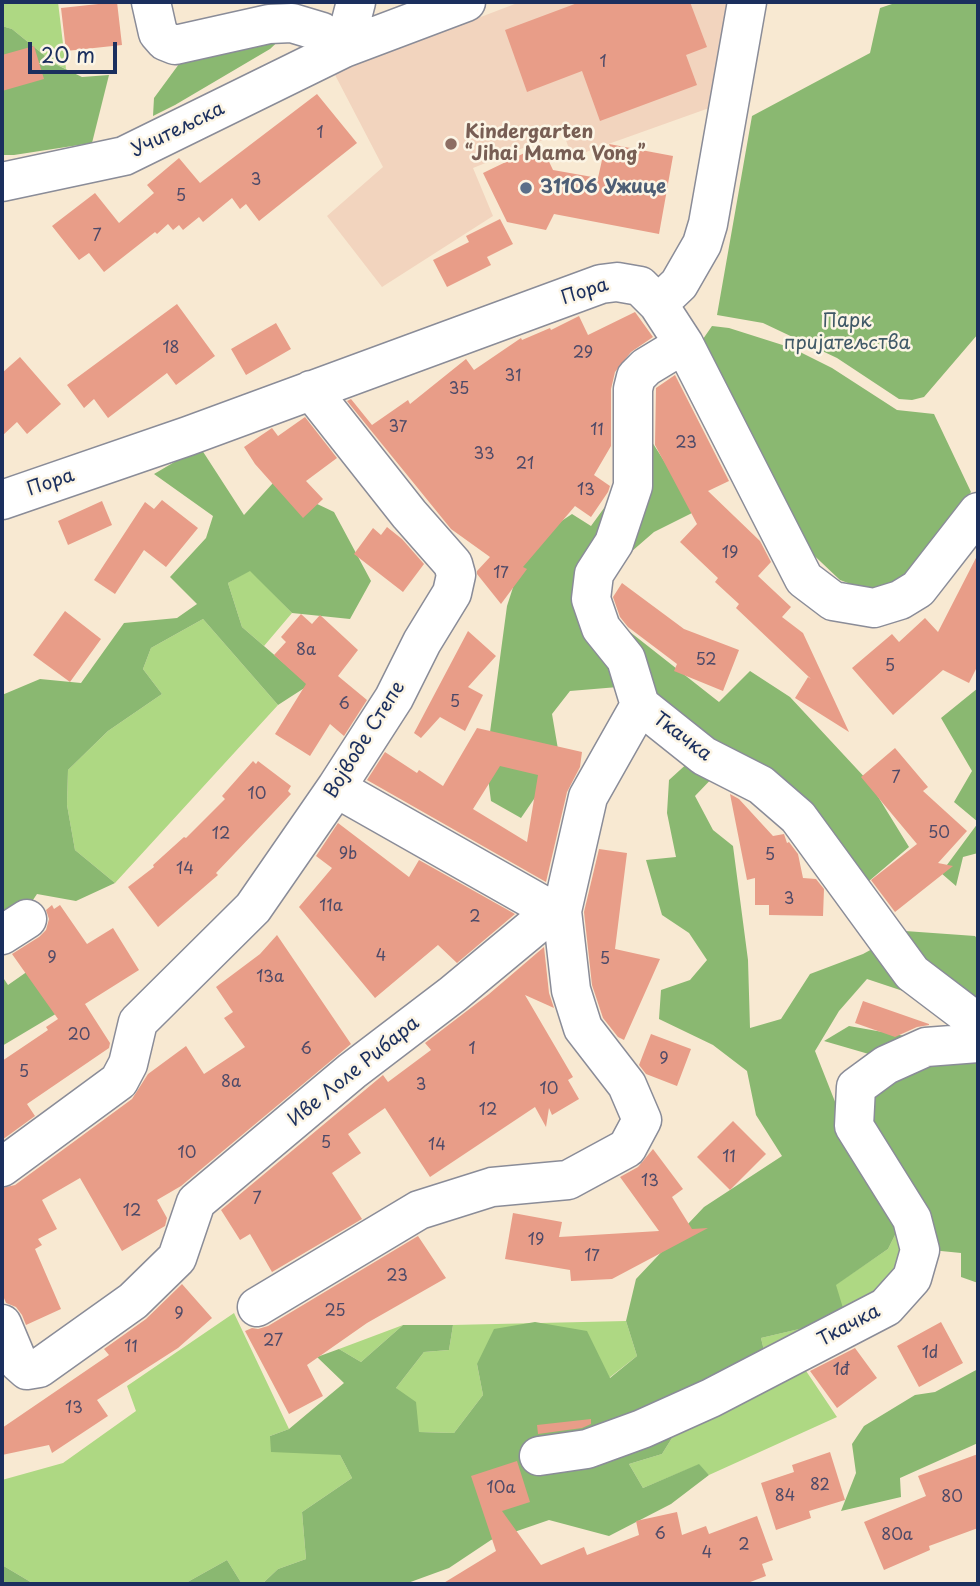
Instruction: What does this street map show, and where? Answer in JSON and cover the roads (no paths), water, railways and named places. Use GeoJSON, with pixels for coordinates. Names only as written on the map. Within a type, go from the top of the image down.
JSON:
{"type":"FeatureCollection","features":[{"type":"Feature","properties":{"kind":"street"},"geometry":{"type":"LineString","coordinates":[[151,2],[158,33],[165,41],[175,45],[269,24],[292,23],[322,32],[344,48],[356,2]]}},
{"type":"Feature","properties":{"kind":"street","name":"Учитељска"},"geometry":{"type":"LineString","coordinates":[[2,182],[124,156],[344,48],[466,2]]}},
{"type":"Feature","properties":{"kind":"street"},"geometry":{"type":"LineString","coordinates":[[658,304],[679,284],[702,244],[708,224],[747,2]]}},
{"type":"Feature","properties":{"kind":"street","name":"Пора"},"geometry":{"type":"LineString","coordinates":[[2,500],[188,436],[601,284],[617,282],[640,286],[658,304],[684,344],[804,579],[833,601],[874,608],[900,600],[918,589],[978,512]]}},
{"type":"Feature","properties":{"kind":"street","name":"Ткачка"},"geometry":{"type":"LineString","coordinates":[[684,344],[646,367],[636,377],[633,389],[633,485],[614,543],[594,574],[591,600],[601,628],[626,659],[640,705],[704,756],[761,785],[798,817],[912,973],[978,1023]]}},
{"type":"Feature","properties":{"kind":"street","name":"Војводе Степе"},"geometry":{"type":"LineString","coordinates":[[2,1167],[119,1081],[128,1064],[138,1022],[253,908],[394,698],[422,642],[452,593],[456,575],[453,564],[409,514],[311,390]]}},
{"type":"Feature","properties":{"kind":"street"},"geometry":{"type":"LineString","coordinates":[[257,1307],[419,1210],[492,1187],[568,1180],[628,1148],[642,1120],[626,1085],[583,1028],[571,990],[557,911],[588,797],[640,705]]}},
{"type":"Feature","properties":{"kind":"street"},"geometry":{"type":"LineString","coordinates":[[336,788],[557,911]]}},
{"type":"Feature","properties":{"kind":"street","name":"Иве Лоле Рибара"},"geometry":{"type":"LineString","coordinates":[[2,1324],[18,1362],[27,1370],[39,1368],[133,1301],[177,1258],[196,1202],[352,1071],[557,911]]}},
{"type":"Feature","properties":{"kind":"street","name":"Ткачка"},"geometry":{"type":"LineString","coordinates":[[539,1456],[587,1449],[642,1429],[711,1398],[886,1307],[912,1278],[920,1250],[912,1219],[854,1126],[856,1087],[886,1065],[926,1047],[978,1043]]}},
{"type":"Feature","properties":{"kind":"place","name":"Kindergarten “Jihai Mama Vong”"},"geometry":{"type":"Point","coordinates":[451,144]}},
{"type":"Feature","properties":{"kind":"place","name":"31106 Ужице"},"geometry":{"type":"Point","coordinates":[526,188]}},
{"type":"Feature","properties":{"kind":"park label","name":"Парк пријатељства"},"geometry":{"type":"Point","coordinates":[847,333]}}]}
